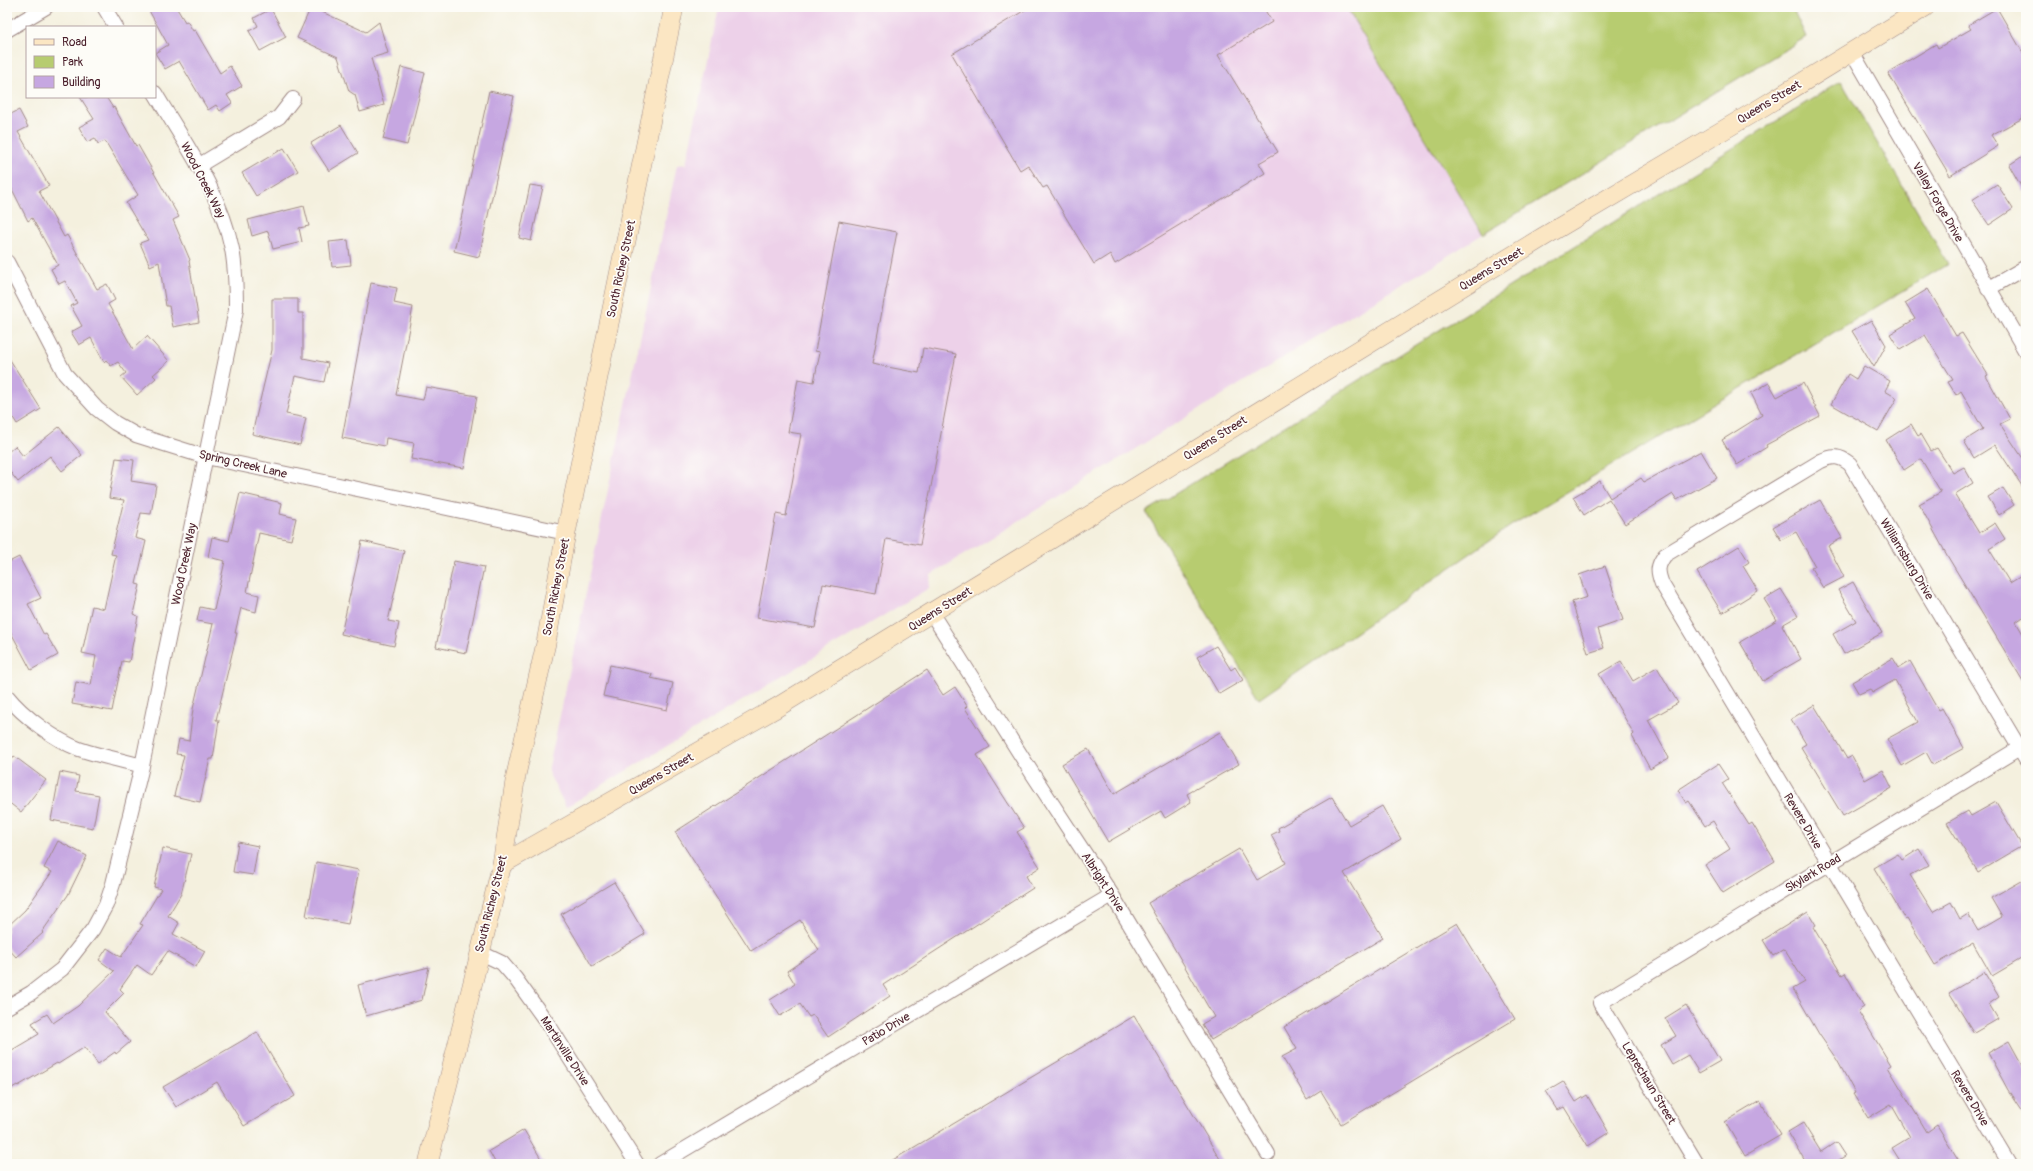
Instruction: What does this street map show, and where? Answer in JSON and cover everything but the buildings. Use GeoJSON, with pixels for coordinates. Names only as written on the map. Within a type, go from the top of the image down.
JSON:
{"type":"FeatureCollection","features":[{"type":"Feature","properties":{"kind":"street"},"geometry":{"type":"LineString","coordinates":[[7,30],[46,7]]}},
{"type":"Feature","properties":{"kind":"street"},"geometry":{"type":"LineString","coordinates":[[104,7],[115,26]]}},
{"type":"Feature","properties":{"kind":"street","name":"South Richey Street"},"geometry":{"type":"LineString","coordinates":[[428,1164],[479,952],[502,864],[516,775],[546,643],[566,533],[674,7]]}},
{"type":"Feature","properties":{"kind":"street","name":"Queens Street"},"geometry":{"type":"LineString","coordinates":[[502,864],[776,708],[932,614],[1543,237],[1925,7]]}},
{"type":"Feature","properties":{"kind":"street","name":"Valley Forge Drive"},"geometry":{"type":"LineString","coordinates":[[1852,52],[1988,289],[2026,352]]}},
{"type":"Feature","properties":{"kind":"street","name":"Wood Creek Way"},"geometry":{"type":"LineString","coordinates":[[7,1007],[30,993],[62,969],[93,929],[106,905],[113,884],[142,766],[236,310],[236,280],[232,249],[223,217],[198,166],[156,95]]}},
{"type":"Feature","properties":{"kind":"street"},"geometry":{"type":"LineString","coordinates":[[198,166],[279,117],[293,99]]}},
{"type":"Feature","properties":{"kind":"street","name":"Spring Creek Lane"},"geometry":{"type":"LineString","coordinates":[[7,262],[65,374],[97,409],[115,423],[136,435],[206,457],[566,533]]}},
{"type":"Feature","properties":{"kind":"street"},"geometry":{"type":"LineString","coordinates":[[1988,289],[2026,267]]}},
{"type":"Feature","properties":{"kind":"street","name":"Williamsburg Drive"},"geometry":{"type":"LineString","coordinates":[[1745,507],[1830,457],[1842,458],[1850,464],[2024,750]]}},
{"type":"Feature","properties":{"kind":"street","name":"Revere Drive"},"geometry":{"type":"LineString","coordinates":[[1745,507],[1666,556],[1658,565],[1658,573],[1662,584],[1828,863],[2010,1164]]}},
{"type":"Feature","properties":{"kind":"street","name":"Albright Drive"},"geometry":{"type":"LineString","coordinates":[[932,614],[1032,773],[1112,895],[1268,1154]]}},
{"type":"Feature","properties":{"kind":"street"},"geometry":{"type":"LineString","coordinates":[[7,696],[30,718],[52,734],[78,749],[142,766]]}},
{"type":"Feature","properties":{"kind":"street","name":"Skylark Road"},"geometry":{"type":"LineString","coordinates":[[1600,1003],[1828,863],[2024,750]]}},
{"type":"Feature","properties":{"kind":"street","name":"Patio Drive"},"geometry":{"type":"LineString","coordinates":[[660,1164],[1112,895]]}},
{"type":"Feature","properties":{"kind":"street","name":"Martinville Drive"},"geometry":{"type":"LineString","coordinates":[[479,952],[502,963],[515,978],[548,1024],[636,1164]]}},
{"type":"Feature","properties":{"kind":"street","name":"Leprechaun Street"},"geometry":{"type":"LineString","coordinates":[[1600,1003],[1697,1164]]}},
{"type":"Feature","properties":{"kind":"shaded area"},"geometry":{"type":"Polygon","coordinates":[[[719,7],[1346,7],[1483,234],[931,575],[929,588],[566,807],[548,772],[677,165],[686,164],[719,7]]]}},
{"type":"Feature","properties":{"kind":"green space"},"geometry":{"type":"Polygon","coordinates":[[[1346,7],[1792,7],[1806,37],[1483,234],[1346,7]]]}},
{"type":"Feature","properties":{"kind":"green space"},"geometry":{"type":"Polygon","coordinates":[[[1841,81],[1948,264],[1512,525],[1259,699],[1146,512],[1841,81]]]}}]}
